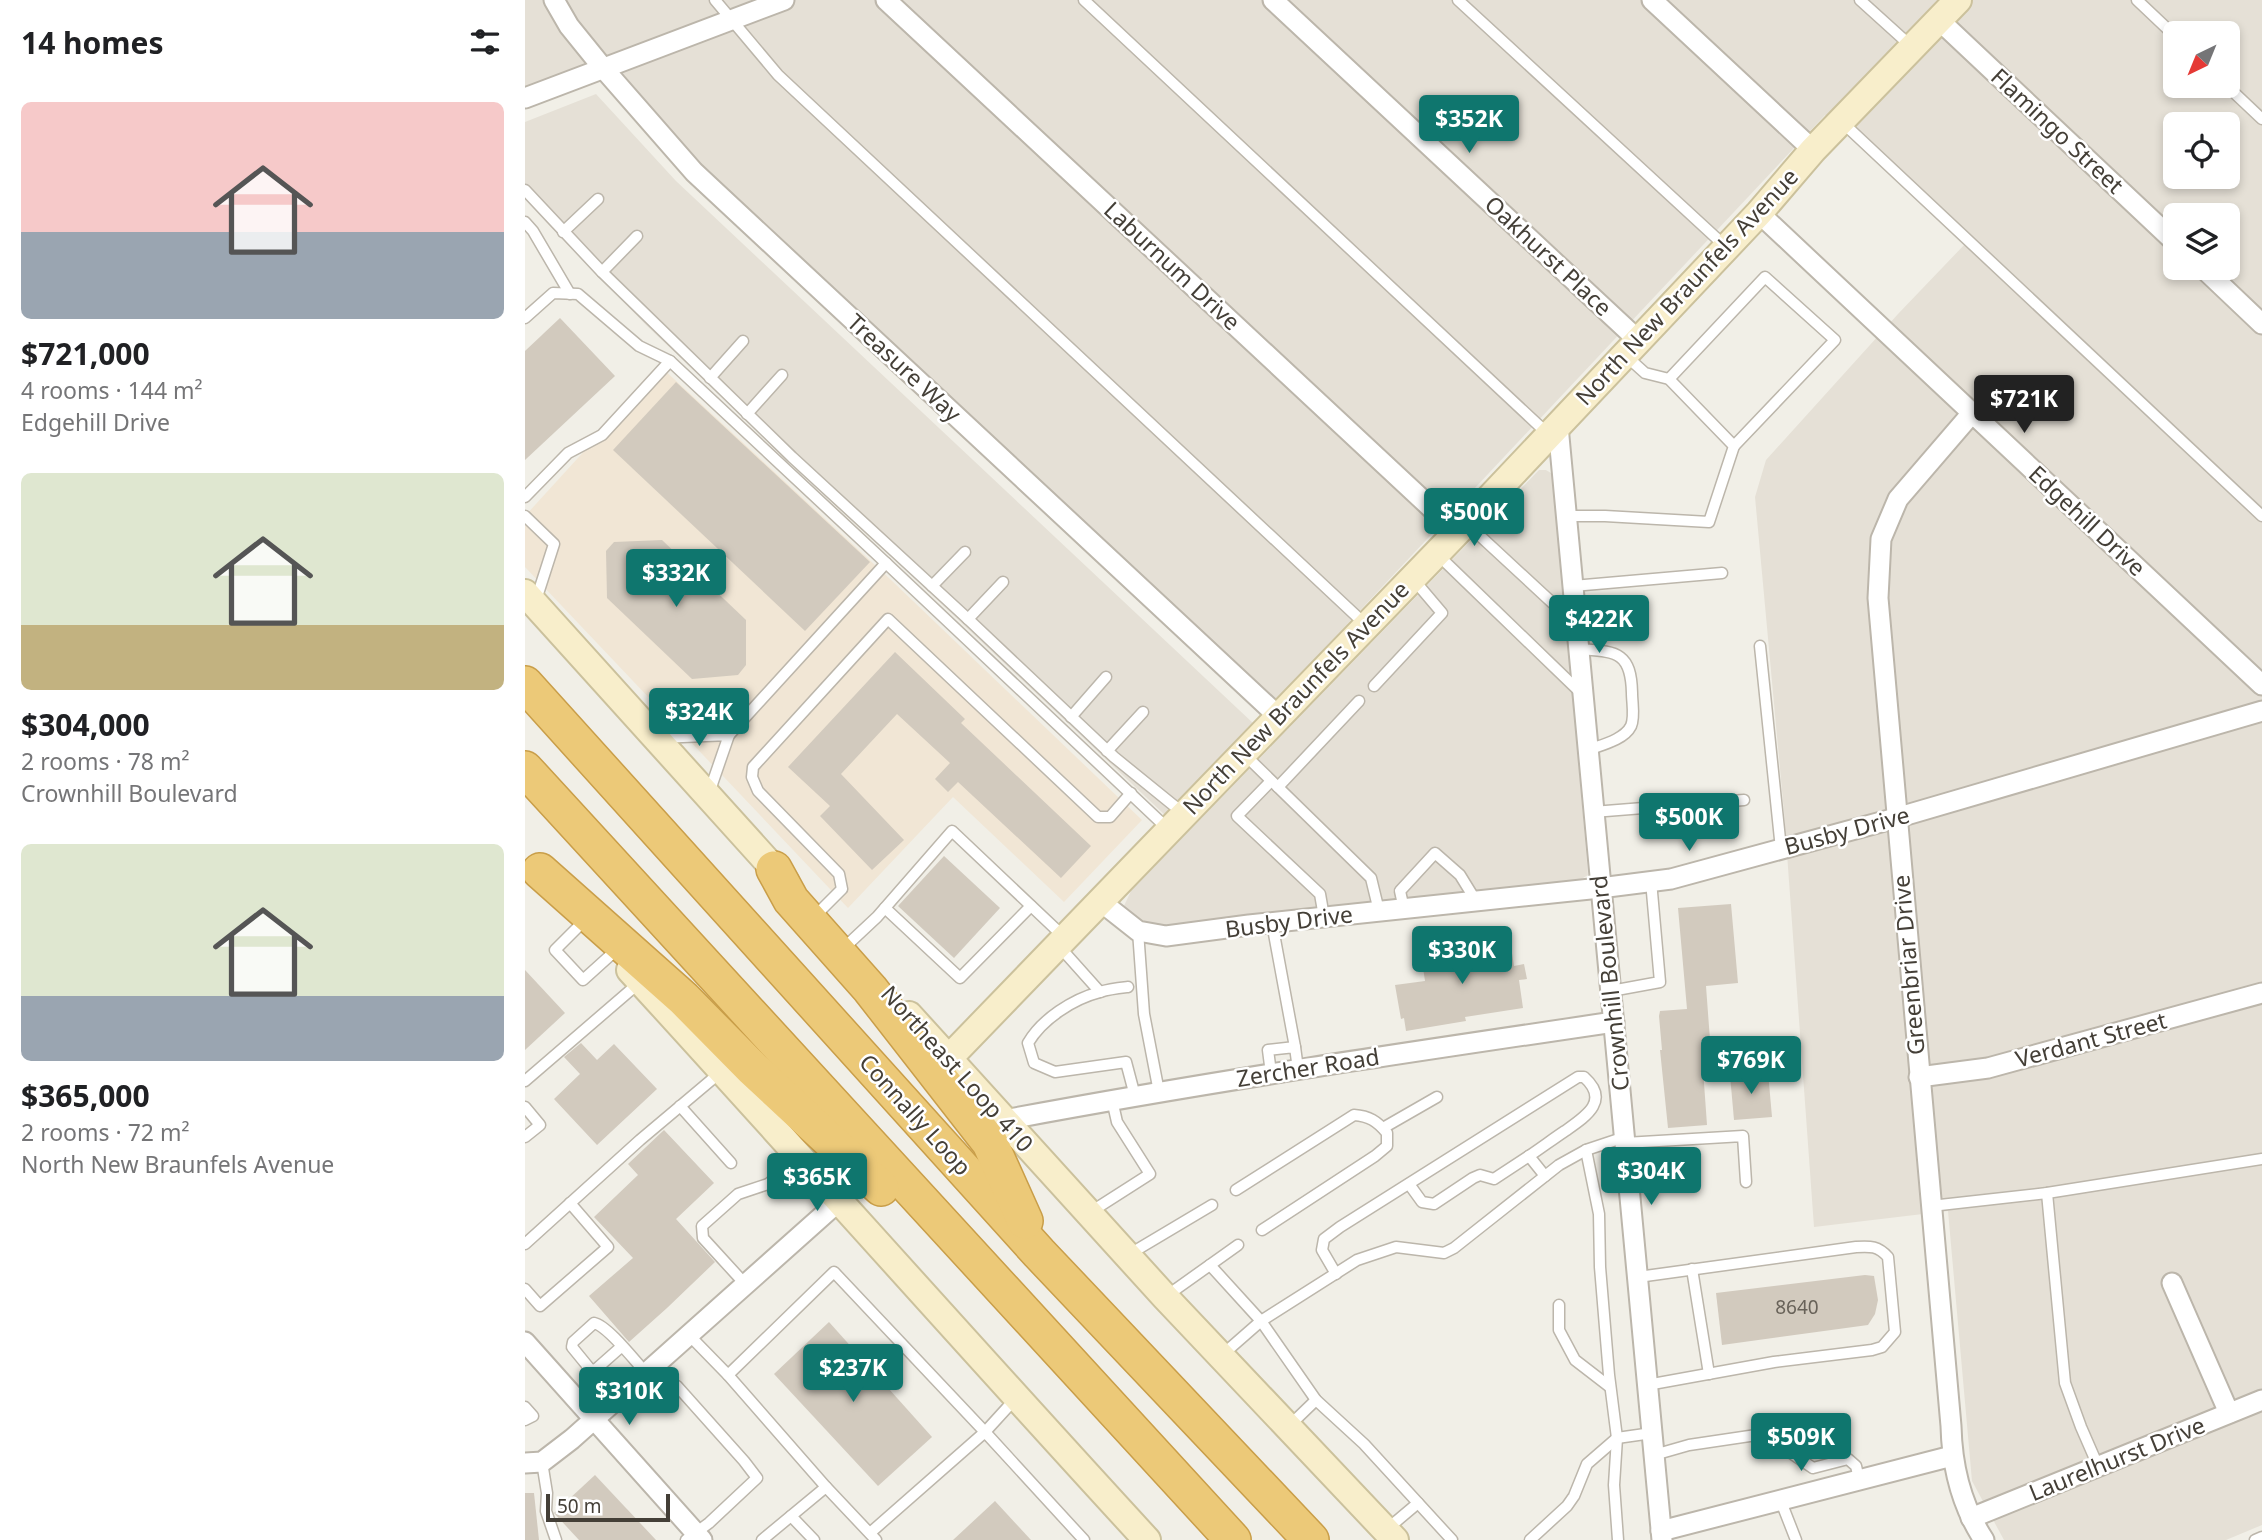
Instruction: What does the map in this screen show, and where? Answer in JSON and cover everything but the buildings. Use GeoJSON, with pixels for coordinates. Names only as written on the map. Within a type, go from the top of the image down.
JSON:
{"type":"FeatureCollection","features":[{"type":"Feature","properties":{"kind":"highway","name":"Connally Loop"},"geometry":{"type":"LineString","coordinates":[[525,684],[1039,1253],[1311,1540]]}},
{"type":"Feature","properties":{"kind":"highway"},"geometry":{"type":"LineString","coordinates":[[525,769],[1233,1540]]}},
{"type":"Feature","properties":{"kind":"highway"},"geometry":{"type":"LineString","coordinates":[[532,863],[588,918],[684,999],[753,1069],[1073,1367]]}},
{"type":"Feature","properties":{"kind":"highway"},"geometry":{"type":"LineString","coordinates":[[774,869],[791,900],[870,989],[990,1143],[1039,1253]]}},
{"type":"Feature","properties":{"kind":"main road","name":"North New Braunfels Avenue"},"geometry":{"type":"LineString","coordinates":[[949,1058],[1554,430],[1759,212],[1813,150],[1958,0]]}},
{"type":"Feature","properties":{"kind":"main road","name":"Northeast Loop 410"},"geometry":{"type":"LineString","coordinates":[[530,598],[1127,1256],[1390,1535]]}},
{"type":"Feature","properties":{"kind":"main road"},"geometry":{"type":"LineString","coordinates":[[588,918],[614,951],[774,1127],[799,1159],[1147,1540]]}},
{"type":"Feature","properties":{"kind":"street","name":"Treasure Way"},"geometry":{"type":"LineString","coordinates":[[554,0],[569,26],[603,68],[669,145],[727,204],[1278,716]]}},
{"type":"Feature","properties":{"kind":"street"},"geometry":{"type":"LineString","coordinates":[[525,98],[784,0]]}},
{"type":"Feature","properties":{"kind":"street","name":"Laburnum Drive"},"geometry":{"type":"LineString","coordinates":[[886,0],[1461,527]]}},
{"type":"Feature","properties":{"kind":"street","name":"Oakhurst Place"},"geometry":{"type":"LineString","coordinates":[[1273,0],[1631,347]]}},
{"type":"Feature","properties":{"kind":"street"},"geometry":{"type":"LineString","coordinates":[[1652,0],[1813,150]]}},
{"type":"Feature","properties":{"kind":"street","name":"Flamingo Street"},"geometry":{"type":"LineString","coordinates":[[1939,20],[2163,231]]}},
{"type":"Feature","properties":{"kind":"street","name":"Edgehill Drive"},"geometry":{"type":"LineString","coordinates":[[1759,212],[2262,685]]}},
{"type":"Feature","properties":{"kind":"street"},"geometry":{"type":"LineString","coordinates":[[2216,280],[2262,324]]}},
{"type":"Feature","properties":{"kind":"street","name":"Greenbriar Drive"},"geometry":{"type":"LineString","coordinates":[[1972,413],[1898,499],[1881,539],[1878,598],[1952,1456],[1960,1491],[1984,1540]]}},
{"type":"Feature","properties":{"kind":"street","name":"Crownhill Boulevard"},"geometry":{"type":"LineString","coordinates":[[1554,430],[1573,586],[1661,1535]]}},
{"type":"Feature","properties":{"kind":"street","name":"Busby Drive"},"geometry":{"type":"LineString","coordinates":[[1138,931],[1166,936],[1671,879],[1896,818],[2262,711]]}},
{"type":"Feature","properties":{"kind":"street"},"geometry":{"type":"LineString","coordinates":[[1100,901],[1138,931]]}},
{"type":"Feature","properties":{"kind":"street","name":"Verdant Street"},"geometry":{"type":"LineString","coordinates":[[1919,1077],[2000,1065],[2262,993]]}},
{"type":"Feature","properties":{"kind":"street","name":"Zercher Road"},"geometry":{"type":"LineString","coordinates":[[1004,1120],[1271,1073],[1614,1023]]}},
{"type":"Feature","properties":{"kind":"street"},"geometry":{"type":"LineString","coordinates":[[533,1463],[594,1419],[838,1202]]}},
{"type":"Feature","properties":{"kind":"street"},"geometry":{"type":"LineString","coordinates":[[2172,1283],[2229,1413]]}},
{"type":"Feature","properties":{"kind":"street"},"geometry":{"type":"LineString","coordinates":[[525,1342],[694,1537]]}},
{"type":"Feature","properties":{"kind":"street","name":"Laurelhurst Drive"},"geometry":{"type":"LineString","coordinates":[[1971,1518],[2262,1400]]}},
{"type":"Feature","properties":{"kind":"street"},"geometry":{"type":"LineString","coordinates":[[1661,1535],[1780,1499],[1952,1456]]}},
{"type":"Feature","properties":{"kind":"lane"},"geometry":{"type":"LineString","coordinates":[[715,0],[778,75],[1366,625]]}},
{"type":"Feature","properties":{"kind":"lane"},"geometry":{"type":"LineString","coordinates":[[1084,0],[1554,430]]}},
{"type":"Feature","properties":{"kind":"lane"},"geometry":{"type":"LineString","coordinates":[[1458,0],[1726,247]]}},
{"type":"Feature","properties":{"kind":"lane"},"geometry":{"type":"LineString","coordinates":[[1860,0],[1912,47]]}},
{"type":"Feature","properties":{"kind":"lane"},"geometry":{"type":"LineString","coordinates":[[2137,0],[2163,25]]}},
{"type":"Feature","properties":{"kind":"lane"},"geometry":{"type":"LineString","coordinates":[[2240,98],[2262,119]]}},
{"type":"Feature","properties":{"kind":"lane"},"geometry":{"type":"LineString","coordinates":[[1842,122],[2262,516]]}},
{"type":"Feature","properties":{"kind":"lane"},"geometry":{"type":"LineString","coordinates":[[525,190],[602,272],[747,414],[1072,717],[1176,822]]}},
{"type":"Feature","properties":{"kind":"lane"},"geometry":{"type":"LineString","coordinates":[[563,232],[598,199]]}},
{"type":"Feature","properties":{"kind":"lane"},"geometry":{"type":"LineString","coordinates":[[525,222],[570,294]]}},
{"type":"Feature","properties":{"kind":"lane"},"geometry":{"type":"LineString","coordinates":[[602,272],[637,236]]}},
{"type":"Feature","properties":{"kind":"lane"},"geometry":{"type":"LineString","coordinates":[[1566,516],[1709,522],[1734,446],[1835,340],[1765,277],[1669,379]]}},
{"type":"Feature","properties":{"kind":"lane"},"geometry":{"type":"LineString","coordinates":[[525,318],[553,293],[578,295],[639,346],[670,361],[1131,793],[1176,822]]}},
{"type":"Feature","properties":{"kind":"lane"},"geometry":{"type":"LineString","coordinates":[[710,378],[743,341]]}},
{"type":"Feature","properties":{"kind":"lane"},"geometry":{"type":"LineString","coordinates":[[1631,347],[1646,373],[1669,379],[1734,446]]}},
{"type":"Feature","properties":{"kind":"lane"},"geometry":{"type":"LineString","coordinates":[[525,497],[568,453],[602,435],[670,361]]}},
{"type":"Feature","properties":{"kind":"lane"},"geometry":{"type":"LineString","coordinates":[[747,414],[782,375]]}},
{"type":"Feature","properties":{"kind":"lane"},"geometry":{"type":"LineString","coordinates":[[525,516],[554,544],[530,598]]}},
{"type":"Feature","properties":{"kind":"lane"},"geometry":{"type":"LineString","coordinates":[[1461,527],[1576,625]]}},
{"type":"Feature","properties":{"kind":"lane"},"geometry":{"type":"LineString","coordinates":[[932,586],[965,552]]}},
{"type":"Feature","properties":{"kind":"lane"},"geometry":{"type":"LineString","coordinates":[[1436,553],[1582,694]]}},
{"type":"Feature","properties":{"kind":"lane"},"geometry":{"type":"LineString","coordinates":[[708,794],[729,735],[886,563]]}},
{"type":"Feature","properties":{"kind":"lane"},"geometry":{"type":"LineString","coordinates":[[1573,586],[1723,573]]}},
{"type":"Feature","properties":{"kind":"lane"},"geometry":{"type":"LineString","coordinates":[[1374,686],[1442,613],[1412,578]]}},
{"type":"Feature","properties":{"kind":"lane"},"geometry":{"type":"LineString","coordinates":[[968,619],[1003,582]]}},
{"type":"Feature","properties":{"kind":"lane"},"geometry":{"type":"LineString","coordinates":[[817,914],[842,889],[839,874],[758,791],[752,777],[753,766],[888,619],[1098,817],[1110,817],[1131,793]]}},
{"type":"Feature","properties":{"kind":"lane"},"geometry":{"type":"LineString","coordinates":[[1760,646],[1781,849]]}},
{"type":"Feature","properties":{"kind":"lane"},"geometry":{"type":"LineString","coordinates":[[1578,649],[1608,652],[1623,658],[1629,667],[1632,680],[1633,713],[1630,727],[1619,737],[1588,750]]}},
{"type":"Feature","properties":{"kind":"lane"},"geometry":{"type":"LineString","coordinates":[[1072,717],[1106,677]]}},
{"type":"Feature","properties":{"kind":"lane"},"geometry":{"type":"LineString","coordinates":[[1324,917],[1320,894],[1237,816],[1275,784],[1359,701]]}},
{"type":"Feature","properties":{"kind":"lane"},"geometry":{"type":"LineString","coordinates":[[1107,751],[1143,712]]}},
{"type":"Feature","properties":{"kind":"lane"},"geometry":{"type":"LineString","coordinates":[[658,738],[729,735]]}},
{"type":"Feature","properties":{"kind":"lane"},"geometry":{"type":"LineString","coordinates":[[1243,752],[1371,878],[1379,911]]}},
{"type":"Feature","properties":{"kind":"lane"},"geometry":{"type":"LineString","coordinates":[[1593,812],[1744,800]]}},
{"type":"Feature","properties":{"kind":"lane"},"geometry":{"type":"LineString","coordinates":[[846,946],[885,908],[951,831],[1031,905],[1100,992]]}},
{"type":"Feature","properties":{"kind":"lane"},"geometry":{"type":"LineString","coordinates":[[1404,909],[1400,891],[1435,853],[1460,875],[1476,901]]}},
{"type":"Feature","properties":{"kind":"lane"},"geometry":{"type":"LineString","coordinates":[[1611,991],[1660,982],[1651,881]]}},
{"type":"Feature","properties":{"kind":"lane"},"geometry":{"type":"LineString","coordinates":[[885,908],[960,978],[1031,905]]}},
{"type":"Feature","properties":{"kind":"lane"},"geometry":{"type":"LineString","coordinates":[[588,918],[555,950],[583,980],[614,951]]}},
{"type":"Feature","properties":{"kind":"lane"},"geometry":{"type":"LineString","coordinates":[[1272,923],[1298,1069]]}},
{"type":"Feature","properties":{"kind":"lane"},"geometry":{"type":"LineString","coordinates":[[1138,931],[1144,1014],[1159,1092]]}},
{"type":"Feature","properties":{"kind":"lane"},"geometry":{"type":"LineString","coordinates":[[525,1081],[641,981]]}},
{"type":"Feature","properties":{"kind":"lane"},"geometry":{"type":"LineString","coordinates":[[1128,987],[1100,992],[1071,1003],[1034,1032],[1028,1043],[1034,1063],[1055,1072],[1126,1062],[1135,1096]]}},
{"type":"Feature","properties":{"kind":"lane"},"geometry":{"type":"LineString","coordinates":[[1271,1073],[1268,1051],[1295,1047]]}},
{"type":"Feature","properties":{"kind":"lane"},"geometry":{"type":"LineString","coordinates":[[525,1244],[722,1071]]}},
{"type":"Feature","properties":{"kind":"lane"},"geometry":{"type":"LineString","coordinates":[[1336,1274],[1322,1250],[1324,1239],[1409,1184],[1578,1077],[1584,1077],[1595,1092],[1595,1104],[1588,1115],[1494,1179],[1480,1175],[1434,1204],[1422,1202],[1409,1184]]}},
{"type":"Feature","properties":{"kind":"lane"},"geometry":{"type":"LineString","coordinates":[[1383,1128],[1437,1097]]}},
{"type":"Feature","properties":{"kind":"lane"},"geometry":{"type":"LineString","coordinates":[[1089,1214],[1150,1174],[1117,1122],[1112,1100]]}},
{"type":"Feature","properties":{"kind":"lane"},"geometry":{"type":"LineString","coordinates":[[680,1106],[731,1163]]}},
{"type":"Feature","properties":{"kind":"lane"},"geometry":{"type":"LineString","coordinates":[[525,1107],[540,1125],[525,1137]]}},
{"type":"Feature","properties":{"kind":"lane"},"geometry":{"type":"LineString","coordinates":[[1236,1190],[1354,1115],[1368,1116],[1387,1133],[1387,1146],[1262,1230]]}},
{"type":"Feature","properties":{"kind":"lane"},"geometry":{"type":"LineString","coordinates":[[1221,1356],[1261,1321],[1357,1260],[1396,1248],[1444,1253],[1454,1248],[1559,1165],[1586,1150],[1625,1140],[1743,1136],[1746,1182]]}},
{"type":"Feature","properties":{"kind":"lane"},"geometry":{"type":"LineString","coordinates":[[1586,1150],[1599,1214],[1600,1267],[1617,1438],[1614,1486],[1618,1540]]}},
{"type":"Feature","properties":{"kind":"lane"},"geometry":{"type":"LineString","coordinates":[[1529,1156],[1545,1176]]}},
{"type":"Feature","properties":{"kind":"lane"},"geometry":{"type":"LineString","coordinates":[[745,1284],[703,1238],[702,1226],[738,1194],[768,1184],[799,1159]]}},
{"type":"Feature","properties":{"kind":"lane"},"geometry":{"type":"LineString","coordinates":[[1931,1206],[2047,1193],[2262,1159]]}},
{"type":"Feature","properties":{"kind":"lane"},"geometry":{"type":"LineString","coordinates":[[2047,1193],[2065,1383],[2098,1466]]}},
{"type":"Feature","properties":{"kind":"lane"},"geometry":{"type":"LineString","coordinates":[[525,1289],[540,1306],[608,1247],[571,1203]]}},
{"type":"Feature","properties":{"kind":"lane"},"geometry":{"type":"LineString","coordinates":[[1127,1256],[1212,1205]]}},
{"type":"Feature","properties":{"kind":"lane"},"geometry":{"type":"LineString","coordinates":[[1165,1297],[1238,1245]]}},
{"type":"Feature","properties":{"kind":"lane"},"geometry":{"type":"LineString","coordinates":[[1638,1277],[1871,1246],[1881,1249],[1888,1257],[1895,1332],[1882,1347],[1647,1385]]}},
{"type":"Feature","properties":{"kind":"lane"},"geometry":{"type":"LineString","coordinates":[[1210,1265],[1261,1321],[1316,1400],[1364,1444],[1453,1540]]}},
{"type":"Feature","properties":{"kind":"lane"},"geometry":{"type":"LineString","coordinates":[[1692,1269],[1709,1374]]}},
{"type":"Feature","properties":{"kind":"lane"},"geometry":{"type":"LineString","coordinates":[[728,1374],[834,1272],[1084,1540]]}},
{"type":"Feature","properties":{"kind":"lane"},"geometry":{"type":"LineString","coordinates":[[1559,1305],[1559,1330],[1576,1360],[1610,1387]]}},
{"type":"Feature","properties":{"kind":"lane"},"geometry":{"type":"LineString","coordinates":[[621,1347],[595,1370],[590,1369],[572,1347],[573,1342],[594,1323],[600,1325],[621,1347],[665,1398],[677,1386],[757,1478],[694,1537]]}},
{"type":"Feature","properties":{"kind":"lane"},"geometry":{"type":"LineString","coordinates":[[689,1335],[728,1374],[873,1537],[985,1432],[1017,1398]]}},
{"type":"Feature","properties":{"kind":"lane"},"geometry":{"type":"LineString","coordinates":[[1288,1427],[1316,1400]]}},
{"type":"Feature","properties":{"kind":"lane"},"geometry":{"type":"LineString","coordinates":[[525,1407],[533,1416],[525,1420]]}},
{"type":"Feature","properties":{"kind":"lane"},"geometry":{"type":"LineString","coordinates":[[1529,1540],[1567,1506],[1587,1464],[1617,1438],[1652,1433]]}},
{"type":"Feature","properties":{"kind":"lane"},"geometry":{"type":"LineString","coordinates":[[1654,1455],[1689,1445],[1763,1434],[1813,1468],[1848,1460],[1856,1466],[1859,1479]]}},
{"type":"Feature","properties":{"kind":"lane"},"geometry":{"type":"LineString","coordinates":[[533,1463],[547,1493],[546,1511],[556,1540]]}},
{"type":"Feature","properties":{"kind":"lane"},"geometry":{"type":"LineString","coordinates":[[762,1540],[826,1487]]}},
{"type":"Feature","properties":{"kind":"lane"},"geometry":{"type":"LineString","coordinates":[[1780,1499],[1796,1540]]}},
{"type":"Feature","properties":{"kind":"lane"},"geometry":{"type":"LineString","coordinates":[[1390,1535],[1418,1503]]}},
{"type":"Feature","properties":{"kind":"lane"},"geometry":{"type":"LineString","coordinates":[[791,1516],[814,1540]]}},
{"type":"Feature","properties":{"kind":"lane"},"geometry":{"type":"LineString","coordinates":[[2255,1540],[2262,1537]]}},
{"type":"Feature","properties":{"kind":"shaded area"},"geometry":{"type":"Polygon","coordinates":[[[525,0],[2262,0],[2262,1525],[2226,1540],[2004,1540],[1972,1481],[1948,1211],[1814,1227],[1784,812],[1755,497],[1766,460],[1965,244],[1825,115],[1276,700],[702,168],[610,58],[525,91],[525,0]]]}},
{"type":"Feature","properties":{"kind":"shaded area"},"geometry":{"type":"Polygon","coordinates":[[[596,94],[676,181],[1254,724],[1166,816],[646,325],[547,223],[525,196],[525,122],[596,94]]]}},
{"type":"Feature","properties":{"kind":"shaded area"},"geometry":{"type":"Polygon","coordinates":[[[661,367],[890,579],[1142,820],[1064,902],[953,797],[848,908],[525,567],[525,516],[661,367]]]}},
{"type":"Feature","properties":{"kind":"shaded area"},"geometry":{"type":"Polygon","coordinates":[[[1539,470],[1546,470],[1554,475],[1588,875],[1578,881],[1189,928],[1153,928],[1128,919],[1123,908],[1131,891],[1539,470]]]}}]}
